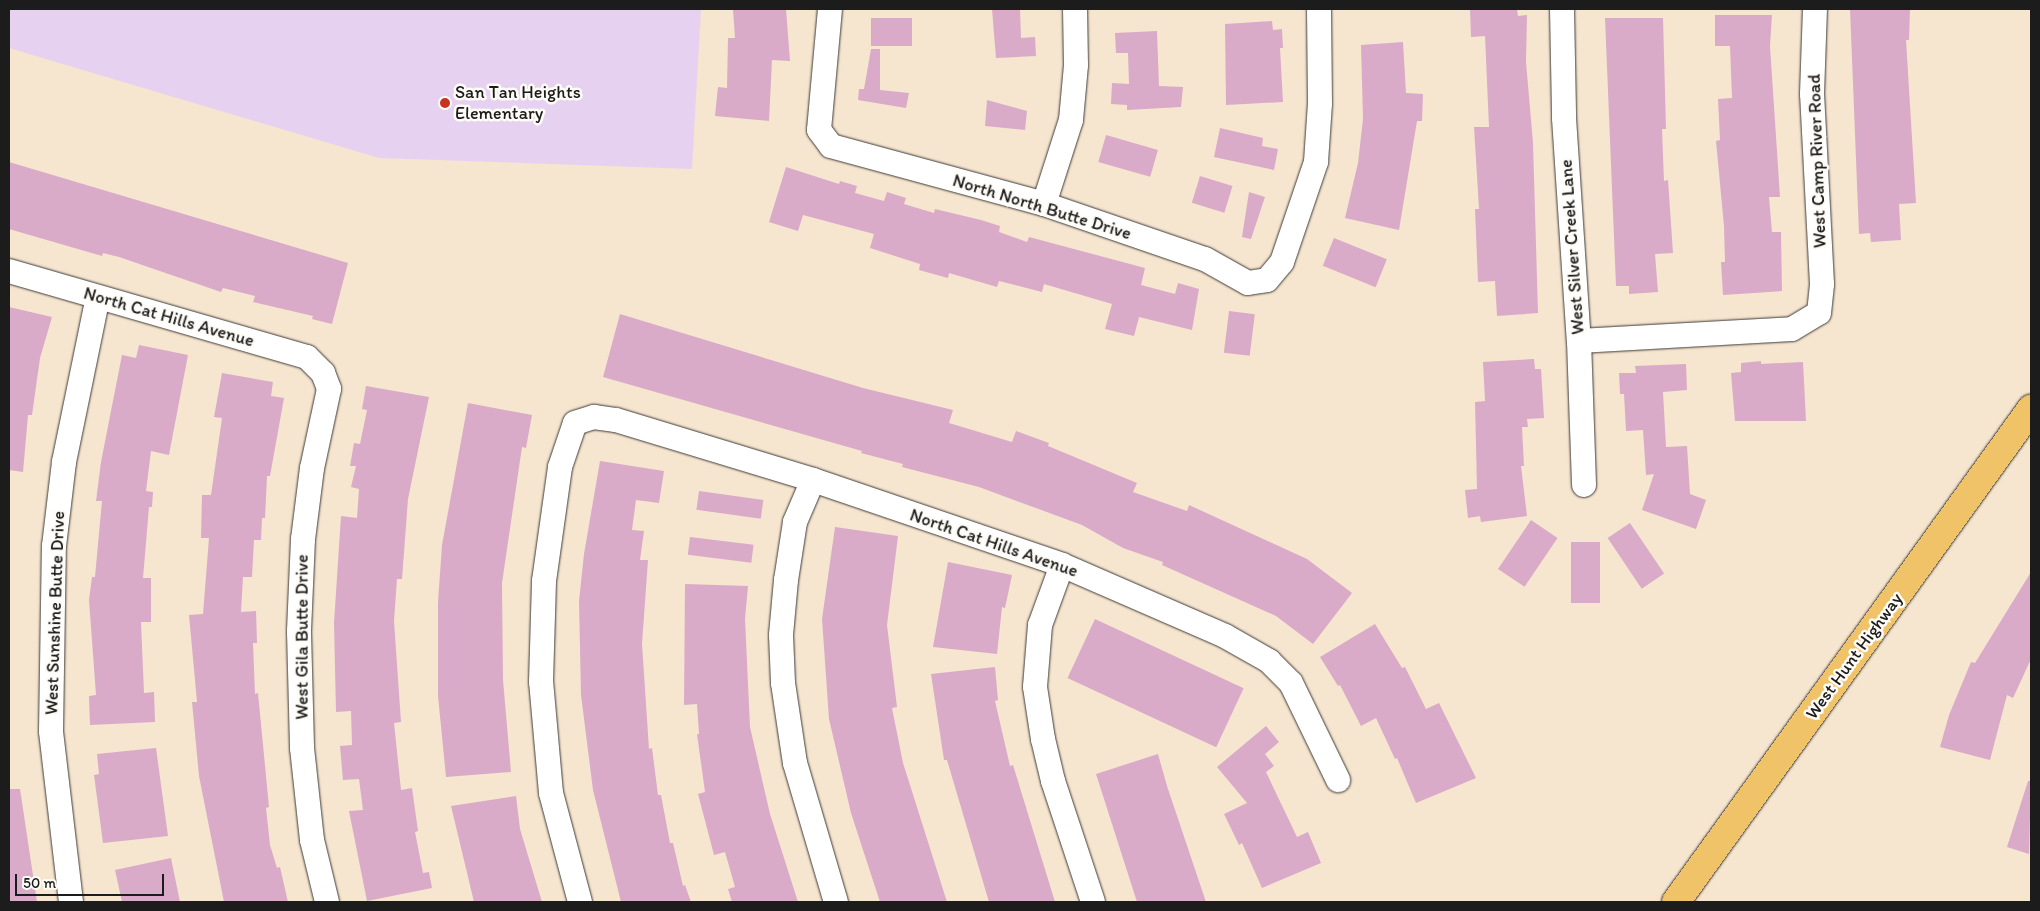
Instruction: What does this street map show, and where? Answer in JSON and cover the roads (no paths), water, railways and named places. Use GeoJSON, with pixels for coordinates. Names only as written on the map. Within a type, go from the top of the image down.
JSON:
{"type":"FeatureCollection","features":[{"type":"Feature","properties":{"kind":"main road","name":"West Hunt Highway"},"geometry":{"type":"LineString","coordinates":[[1676,902],[2031,409]]}},
{"type":"Feature","properties":{"kind":"street","name":"North North Butte Drive"},"geometry":{"type":"LineString","coordinates":[[830,9],[818,130],[831,146],[1044,204],[1204,259],[1248,283],[1267,280],[1282,262],[1316,162],[1320,104],[1319,9]]}},
{"type":"Feature","properties":{"kind":"street"},"geometry":{"type":"LineString","coordinates":[[1044,204],[1070,120],[1076,65],[1075,9]]}},
{"type":"Feature","properties":{"kind":"street","name":"West Silver Creek Lane"},"geometry":{"type":"LineString","coordinates":[[1562,9],[1564,118],[1579,341],[1584,484]]}},
{"type":"Feature","properties":{"kind":"street","name":"West Camp River Road"},"geometry":{"type":"LineString","coordinates":[[1579,341],[1792,329],[1818,313],[1822,284],[1812,94],[1815,9]]}},
{"type":"Feature","properties":{"kind":"street","name":"North Cat Hills Avenue"},"geometry":{"type":"LineString","coordinates":[[9,271],[306,357],[323,373]]}},
{"type":"Feature","properties":{"kind":"street","name":"West Sunshine Butte Drive"},"geometry":{"type":"LineString","coordinates":[[70,902],[51,731],[54,546],[64,462],[98,297]]}},
{"type":"Feature","properties":{"kind":"street","name":"West Gila Butte Drive"},"geometry":{"type":"LineString","coordinates":[[323,373],[329,389],[312,468],[303,539],[300,632],[302,748],[312,840],[328,902]]}},
{"type":"Feature","properties":{"kind":"street","name":"North Cat Hills Avenue"},"geometry":{"type":"LineString","coordinates":[[580,902],[551,792],[541,682],[544,581],[560,468],[576,423],[594,417],[616,420],[814,480],[1062,565],[1225,636],[1270,661],[1291,683],[1338,780]]}},
{"type":"Feature","properties":{"kind":"street"},"geometry":{"type":"LineString","coordinates":[[814,480],[795,522],[786,580],[781,635],[783,683],[794,763],[836,902]]}},
{"type":"Feature","properties":{"kind":"street"},"geometry":{"type":"LineString","coordinates":[[1062,565],[1040,625],[1036,687],[1043,739],[1053,781],[1093,902]]}},
{"type":"Feature","properties":{"kind":"place","name":"San Tan Heights Elementary"},"geometry":{"type":"Point","coordinates":[445,103]}}]}
